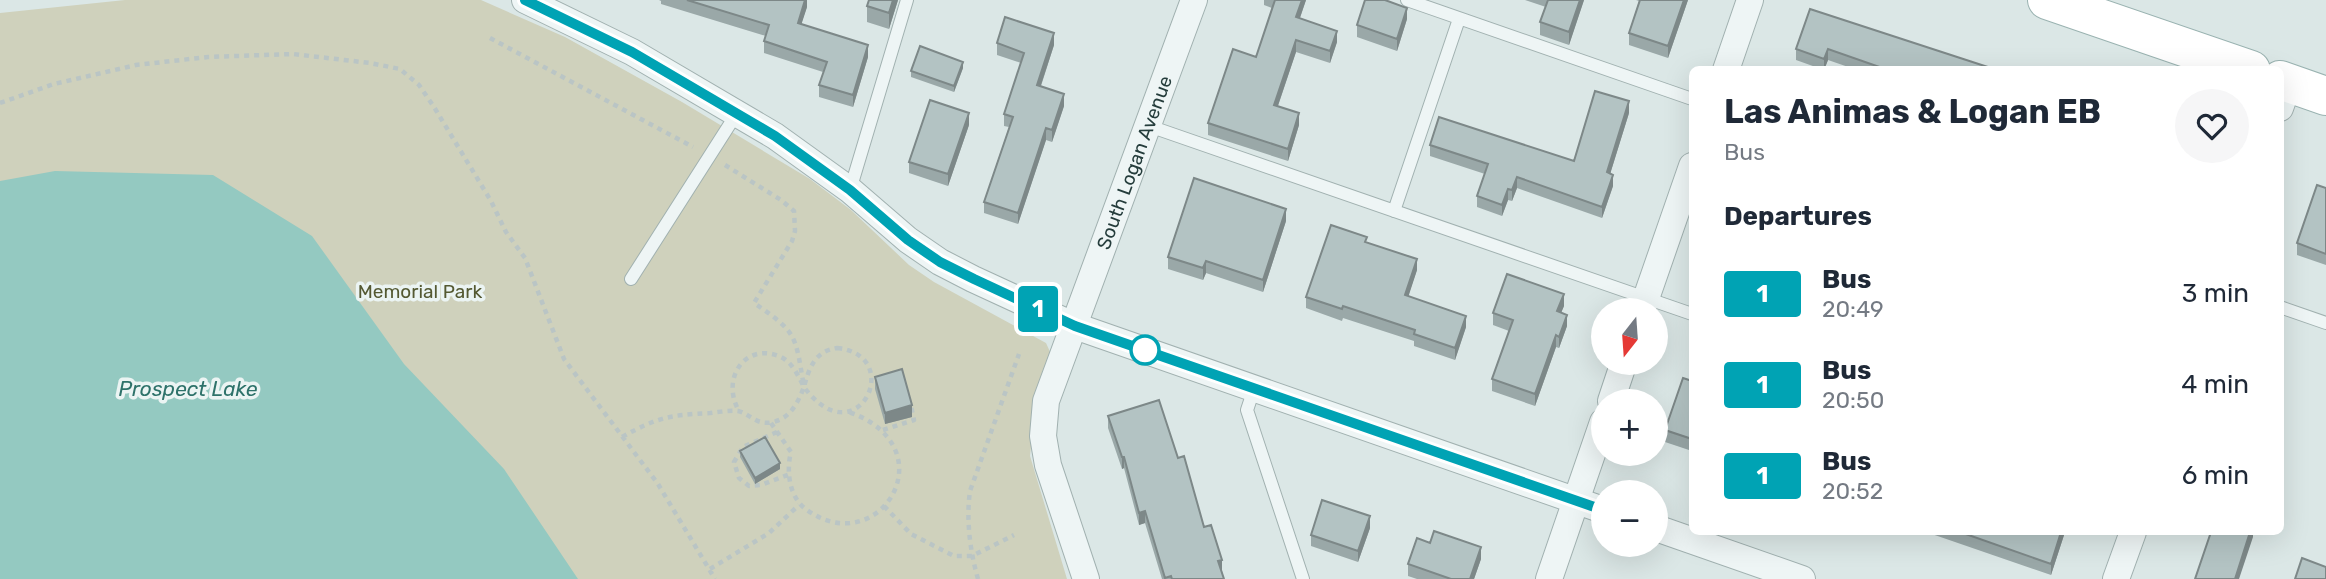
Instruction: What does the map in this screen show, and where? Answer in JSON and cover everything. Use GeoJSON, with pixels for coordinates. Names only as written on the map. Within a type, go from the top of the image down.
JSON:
{"type":"FeatureCollection","features":[{"type":"Feature","properties":{"kind":"main road"},"geometry":{"type":"LineString","coordinates":[[2048,0],[2239,66]]}},
{"type":"Feature","properties":{"kind":"main road"},"geometry":{"type":"LineString","coordinates":[[2284,90],[2326,96]]}},
{"type":"Feature","properties":{"kind":"street"},"geometry":{"type":"LineString","coordinates":[[525,0],[632,52],[737,113],[812,161],[940,262],[974,279],[1075,326],[1591,506]]}},
{"type":"Feature","properties":{"kind":"street","name":"South Logan Avenue"},"geometry":{"type":"LineString","coordinates":[[1086,579],[1048,465],[1043,436],[1046,401],[1194,0]]}},
{"type":"Feature","properties":{"kind":"street"},"geometry":{"type":"LineString","coordinates":[[1727,66],[1750,0]]}},
{"type":"Feature","properties":{"kind":"street"},"geometry":{"type":"LineString","coordinates":[[1646,298],[1689,175]]}},
{"type":"Feature","properties":{"kind":"street"},"geometry":{"type":"LineString","coordinates":[[1549,579],[1591,457]]}},
{"type":"Feature","properties":{"kind":"street"},"geometry":{"type":"LineString","coordinates":[[1668,532],[1802,579]]}},
{"type":"Feature","properties":{"kind":"street"},"geometry":{"type":"LineString","coordinates":[[2116,579],[2132,535]]}},
{"type":"Feature","properties":{"kind":"lane"},"geometry":{"type":"LineString","coordinates":[[850,190],[907,0]]}},
{"type":"Feature","properties":{"kind":"lane"},"geometry":{"type":"LineString","coordinates":[[1407,0],[1689,98]]}},
{"type":"Feature","properties":{"kind":"lane"},"geometry":{"type":"LineString","coordinates":[[1394,211],[1459,19]]}},
{"type":"Feature","properties":{"kind":"lane"},"geometry":{"type":"LineString","coordinates":[[631,279],[737,113]]}},
{"type":"Feature","properties":{"kind":"lane"},"geometry":{"type":"LineString","coordinates":[[1149,126],[1394,211],[1628,298]]}},
{"type":"Feature","properties":{"kind":"lane"},"geometry":{"type":"LineString","coordinates":[[2284,308],[2326,323]]}},
{"type":"Feature","properties":{"kind":"lane"},"geometry":{"type":"LineString","coordinates":[[1668,309],[1689,313]]}},
{"type":"Feature","properties":{"kind":"lane"},"geometry":{"type":"LineString","coordinates":[[1254,389],[1247,410],[1303,579]]}},
{"type":"Feature","properties":{"kind":"path"},"geometry":{"type":"LineString","coordinates":[[0,103],[54,85],[124,68],[208,57],[293,54],[400,69],[419,85],[484,189],[506,232],[525,258],[564,359],[658,484],[715,579]]}},
{"type":"Feature","properties":{"kind":"path"},"geometry":{"type":"LineString","coordinates":[[872,385],[866,401],[849,412],[838,413],[820,406],[804,387],[793,366],[768,354],[753,356],[741,364],[732,380],[731,392],[739,411],[754,422],[771,423],[785,417],[797,404],[804,387],[812,363],[820,355],[838,348],[849,349],[866,360],[871,370],[872,385]]}},
{"type":"Feature","properties":{"kind":"path"},"geometry":{"type":"LineString","coordinates":[[978,579],[967,515],[970,491],[1019,355]]}},
{"type":"Feature","properties":{"kind":"path"},"geometry":{"type":"LineString","coordinates":[[872,385],[883,382]]}},
{"type":"Feature","properties":{"kind":"path"},"geometry":{"type":"LineString","coordinates":[[883,430],[914,421],[909,398]]}},
{"type":"Feature","properties":{"kind":"path"},"geometry":{"type":"LineString","coordinates":[[622,437],[652,420],[677,414],[739,411]]}},
{"type":"Feature","properties":{"kind":"path"},"geometry":{"type":"LineString","coordinates":[[771,423],[791,452],[788,463],[792,490],[799,505],[816,517],[847,523],[863,521],[881,512],[898,483],[899,466],[897,453],[889,436],[875,423],[849,412]]}},
{"type":"Feature","properties":{"kind":"path"},"geometry":{"type":"LineString","coordinates":[[777,432],[743,447],[734,462],[739,478],[749,486],[761,485],[790,474]]}},
{"type":"Feature","properties":{"kind":"path"},"geometry":{"type":"LineString","coordinates":[[710,569],[769,533],[799,505]]}},
{"type":"Feature","properties":{"kind":"path"},"geometry":{"type":"LineString","coordinates":[[884,506],[911,534],[954,555],[972,556],[1014,535]]}},
{"type":"Feature","properties":{"kind":"green space","name":"Memorial Park"},"geometry":{"type":"Polygon","coordinates":[[[125,0],[481,0],[565,37],[682,102],[810,179],[851,210],[909,265],[934,282],[1046,343],[1051,354],[1035,408],[1030,456],[1067,579],[0,579],[0,13],[125,0]]]}},
{"type":"Feature","properties":{"kind":"water","name":"Prospect Lake"},"geometry":{"type":"Polygon","coordinates":[[[55,171],[213,175],[312,236],[404,364],[504,469],[578,579],[0,579],[0,181],[55,171]]]}},
{"type":"Feature","properties":{"kind":"building"},"geometry":{"type":"Polygon","coordinates":[[[687,0],[805,0],[798,23],[868,45],[853,95],[819,85],[827,62],[764,41],[769,25],[687,0]]]}},
{"type":"Feature","properties":{"kind":"building"},"geometry":{"type":"Polygon","coordinates":[[[869,0],[893,0],[889,13],[867,6],[869,0]]]}},
{"type":"Feature","properties":{"kind":"building"},"geometry":{"type":"Polygon","coordinates":[[[1275,0],[1302,0],[1296,17],[1337,31],[1330,51],[1296,40],[1274,105],[1299,113],[1288,149],[1208,123],[1233,49],[1256,57],[1275,0]]]}},
{"type":"Feature","properties":{"kind":"building"},"geometry":{"type":"Polygon","coordinates":[[[1365,0],[1385,0],[1407,8],[1397,39],[1357,25],[1365,0]]]}},
{"type":"Feature","properties":{"kind":"building"},"geometry":{"type":"Polygon","coordinates":[[[1548,0],[1580,0],[1569,32],[1540,22],[1548,0]]]}},
{"type":"Feature","properties":{"kind":"building"},"geometry":{"type":"Polygon","coordinates":[[[1640,0],[1684,0],[1668,46],[1629,33],[1640,0]]]}},
{"type":"Feature","properties":{"kind":"building"},"geometry":{"type":"Polygon","coordinates":[[[1810,9],[1985,66],[1877,66],[1828,49],[1824,59],[1796,49],[1810,9]]]}},
{"type":"Feature","properties":{"kind":"building"},"geometry":{"type":"Polygon","coordinates":[[[1005,17],[1054,33],[1037,85],[1064,94],[1052,130],[1046,128],[1018,213],[984,202],[1013,117],[1004,114],[1024,53],[997,43],[1005,17]]]}},
{"type":"Feature","properties":{"kind":"building"},"geometry":{"type":"Polygon","coordinates":[[[920,46],[963,62],[954,86],[911,71],[920,46]]]}},
{"type":"Feature","properties":{"kind":"building"},"geometry":{"type":"Polygon","coordinates":[[[1595,91],[1629,101],[1607,172],[1613,175],[1602,207],[1517,177],[1512,190],[1508,189],[1502,205],[1477,196],[1488,164],[1430,145],[1439,117],[1574,161],[1595,91]]]}},
{"type":"Feature","properties":{"kind":"building"},"geometry":{"type":"Polygon","coordinates":[[[930,100],[969,113],[948,174],[909,162],[930,100]]]}},
{"type":"Feature","properties":{"kind":"building"},"geometry":{"type":"Polygon","coordinates":[[[1194,178],[1286,209],[1263,280],[1206,261],[1203,268],[1168,257],[1194,178]]]}},
{"type":"Feature","properties":{"kind":"building"},"geometry":{"type":"Polygon","coordinates":[[[2317,185],[2326,188],[2326,254],[2297,243],[2317,185]]]}},
{"type":"Feature","properties":{"kind":"building"},"geometry":{"type":"Polygon","coordinates":[[[1331,225],[1367,237],[1365,242],[1417,259],[1405,295],[1466,316],[1455,348],[1414,334],[1415,330],[1343,306],[1342,309],[1306,297],[1331,225]]]}},
{"type":"Feature","properties":{"kind":"building"},"geometry":{"type":"Polygon","coordinates":[[[1507,274],[1564,294],[1557,311],[1567,315],[1559,337],[1556,335],[1535,394],[1492,379],[1513,320],[1493,313],[1507,274]]]}},
{"type":"Feature","properties":{"kind":"building"},"geometry":{"type":"Polygon","coordinates":[[[902,369],[912,405],[885,413],[875,377],[902,369]]]}},
{"type":"Feature","properties":{"kind":"building"},"geometry":{"type":"Polygon","coordinates":[[[1683,378],[1689,380],[1689,438],[1668,431],[1668,421],[1683,378]]]}},
{"type":"Feature","properties":{"kind":"building"},"geometry":{"type":"Polygon","coordinates":[[[1159,400],[1178,458],[1184,456],[1204,527],[1211,525],[1222,560],[1218,561],[1224,579],[1172,579],[1171,576],[1165,578],[1145,511],[1139,513],[1124,457],[1108,416],[1159,400]]]}},
{"type":"Feature","properties":{"kind":"building"},"geometry":{"type":"Polygon","coordinates":[[[765,437],[780,463],[755,478],[740,451],[765,437]]]}},
{"type":"Feature","properties":{"kind":"building"},"geometry":{"type":"Polygon","coordinates":[[[1322,500],[1370,516],[1358,551],[1311,535],[1322,500]]]}},
{"type":"Feature","properties":{"kind":"building"},"geometry":{"type":"Polygon","coordinates":[[[1434,531],[1481,547],[1470,579],[1451,579],[1408,564],[1417,538],[1430,543],[1434,531]]]}},
{"type":"Feature","properties":{"kind":"building"},"geometry":{"type":"Polygon","coordinates":[[[1969,535],[2060,535],[2051,564],[1969,535]]]}},
{"type":"Feature","properties":{"kind":"building"},"geometry":{"type":"Polygon","coordinates":[[[2210,535],[2249,535],[2235,579],[2195,579],[2210,535]]]}},
{"type":"Feature","properties":{"kind":"building"},"geometry":{"type":"Polygon","coordinates":[[[2302,558],[2326,567],[2326,579],[2295,579],[2302,558]]]}},
{"type":"Feature","properties":{"kind":"bus line","name":"1"},"geometry":{"type":"LineString","coordinates":[[525,0],[632,52],[775,136],[850,190],[908,240],[940,262],[974,279],[1075,326],[1591,506]]}}]}
